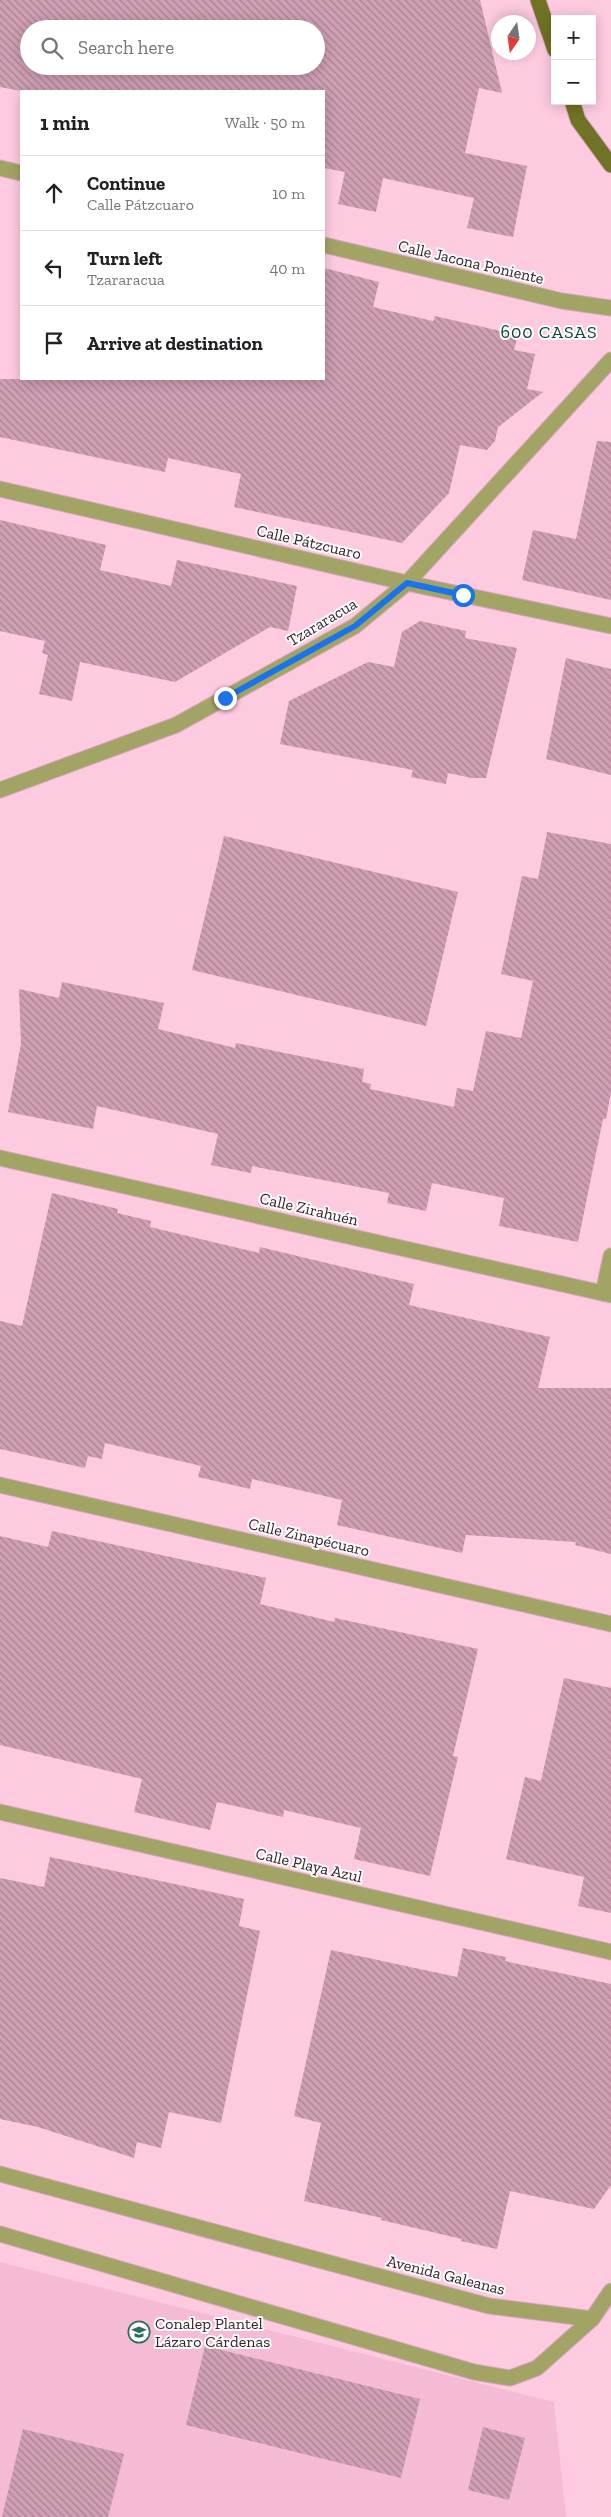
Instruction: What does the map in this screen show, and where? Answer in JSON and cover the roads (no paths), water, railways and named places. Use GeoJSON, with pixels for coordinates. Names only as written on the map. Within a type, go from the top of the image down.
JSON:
{"type":"FeatureCollection","features":[{"type":"Feature","properties":{"kind":"main road"},"geometry":{"type":"LineString","coordinates":[[538,0],[551,38]]}},
{"type":"Feature","properties":{"kind":"main road"},"geometry":{"type":"LineString","coordinates":[[573,105],[578,120],[611,165]]}},
{"type":"Feature","properties":{"kind":"street"},"geometry":{"type":"LineString","coordinates":[[0,168],[20,173]]}},
{"type":"Feature","properties":{"kind":"street","name":"Calle Jacona Poniente"},"geometry":{"type":"LineString","coordinates":[[325,244],[562,301],[611,308]]}},
{"type":"Feature","properties":{"kind":"street","name":"Tzararacua"},"geometry":{"type":"LineString","coordinates":[[0,790],[176,725],[355,626],[407,583],[611,360]]}},
{"type":"Feature","properties":{"kind":"street","name":"Calle Pátzcuaro"},"geometry":{"type":"LineString","coordinates":[[0,489],[407,583],[611,626]]}},
{"type":"Feature","properties":{"kind":"street","name":"Calle Zirahuén"},"geometry":{"type":"LineString","coordinates":[[0,1158],[607,1294]]}},
{"type":"Feature","properties":{"kind":"street"},"geometry":{"type":"LineString","coordinates":[[607,1294],[611,1256]]}},
{"type":"Feature","properties":{"kind":"street","name":"Calle Zinapécuaro"},"geometry":{"type":"LineString","coordinates":[[0,1485],[611,1624]]}},
{"type":"Feature","properties":{"kind":"street","name":"Calle Playa Azul"},"geometry":{"type":"LineString","coordinates":[[0,1812],[611,1952]]}},
{"type":"Feature","properties":{"kind":"street","name":"Avenida Galeanas"},"geometry":{"type":"LineString","coordinates":[[0,2174],[489,2306],[592,2319]]}},
{"type":"Feature","properties":{"kind":"street"},"geometry":{"type":"LineString","coordinates":[[0,2234],[474,2372],[510,2378],[537,2368],[592,2319],[611,2291]]}},
{"type":"Feature","properties":{"kind":"place","name":"Conalep Plantel Lázaro Cárdenas"},"geometry":{"type":"Point","coordinates":[139,2332]}},
{"type":"Feature","properties":{"kind":"district","name":"600 CASAS"},"geometry":{"type":"Point","coordinates":[549,332]}}]}
